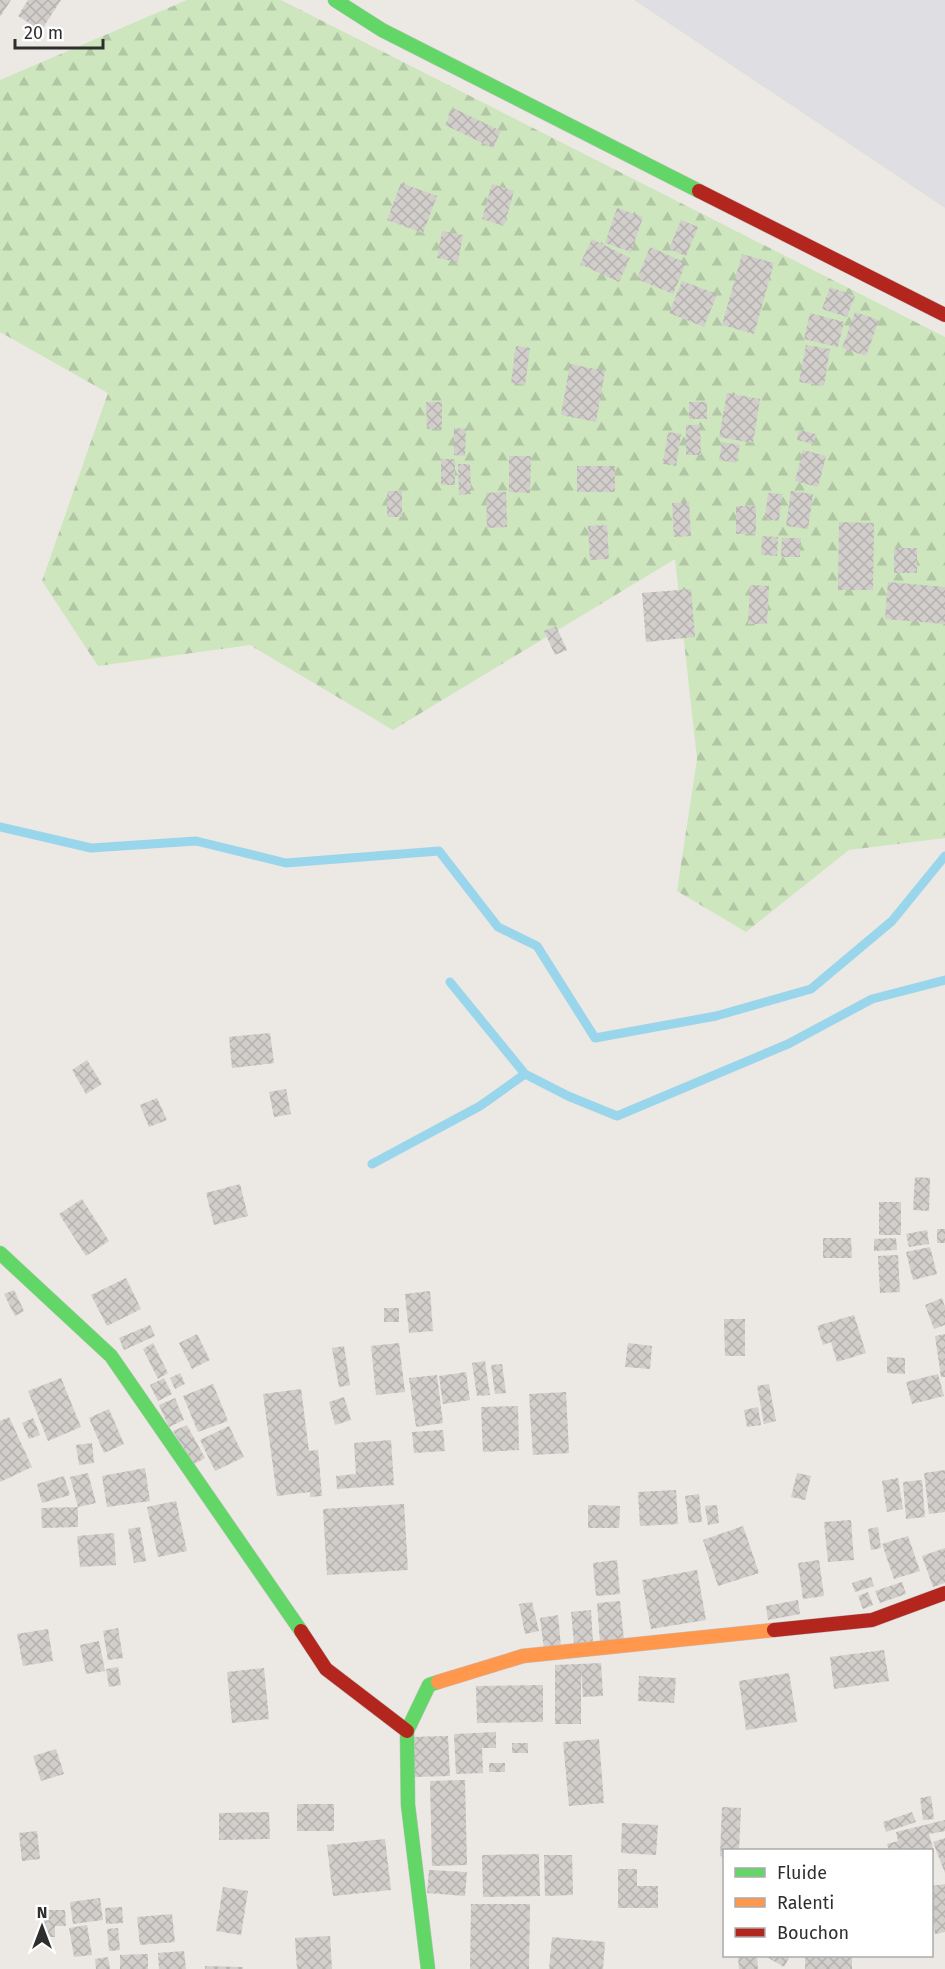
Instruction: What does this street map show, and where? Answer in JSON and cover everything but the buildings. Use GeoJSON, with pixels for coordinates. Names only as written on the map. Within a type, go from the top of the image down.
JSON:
{"type":"FeatureCollection","features":[{"type":"Feature","properties":{"kind":"street"},"geometry":{"type":"LineString","coordinates":[[335,0],[382,30],[945,315]]}},
{"type":"Feature","properties":{"kind":"street"},"geometry":{"type":"LineString","coordinates":[[0,1253],[111,1356],[230,1525],[326,1669],[407,1731]]}},
{"type":"Feature","properties":{"kind":"street"},"geometry":{"type":"LineString","coordinates":[[428,1969],[408,1805],[407,1731],[429,1685],[522,1656],[872,1620],[945,1593]]}},
{"type":"Feature","properties":{"kind":"shaded area"},"geometry":{"type":"Polygon","coordinates":[[[634,0],[945,0],[945,208],[634,0]]]}},
{"type":"Feature","properties":{"kind":"green space"},"geometry":{"type":"Polygon","coordinates":[[[187,0],[281,0],[945,337],[945,838],[849,850],[746,932],[677,891],[697,759],[675,559],[393,730],[250,645],[98,666],[42,581],[108,393],[0,332],[0,80],[187,0]]]}},
{"type":"Feature","properties":{"kind":"waterway"},"geometry":{"type":"LineString","coordinates":[[0,827],[91,848],[196,841],[286,863],[439,851],[498,927],[537,946],[595,1038],[716,1016],[811,989],[892,921],[945,856]]}},
{"type":"Feature","properties":{"kind":"waterway"},"geometry":{"type":"LineString","coordinates":[[450,982],[525,1074],[568,1096],[617,1116],[788,1044],[872,999],[945,980]]}},
{"type":"Feature","properties":{"kind":"waterway"},"geometry":{"type":"LineString","coordinates":[[372,1164],[480,1106],[525,1074]]}},
{"type":"Feature","properties":{"kind":"traffic: fast"},"geometry":{"type":"LineString","coordinates":[[335,0],[382,30],[699,191]]}},
{"type":"Feature","properties":{"kind":"traffic: fast"},"geometry":{"type":"LineString","coordinates":[[0,1253],[111,1356],[301,1631]]}},
{"type":"Feature","properties":{"kind":"traffic: fast"},"geometry":{"type":"LineString","coordinates":[[428,1969],[408,1805],[407,1731],[429,1685],[438,1682]]}},
{"type":"Feature","properties":{"kind":"traffic: slow"},"geometry":{"type":"LineString","coordinates":[[438,1682],[523,1656],[774,1630]]}},
{"type":"Feature","properties":{"kind":"traffic: jam"},"geometry":{"type":"LineString","coordinates":[[699,191],[945,315]]}},
{"type":"Feature","properties":{"kind":"traffic: jam"},"geometry":{"type":"LineString","coordinates":[[774,1630],[872,1620],[945,1593]]}},
{"type":"Feature","properties":{"kind":"traffic: jam"},"geometry":{"type":"LineString","coordinates":[[301,1631],[326,1669],[407,1731]]}}]}
